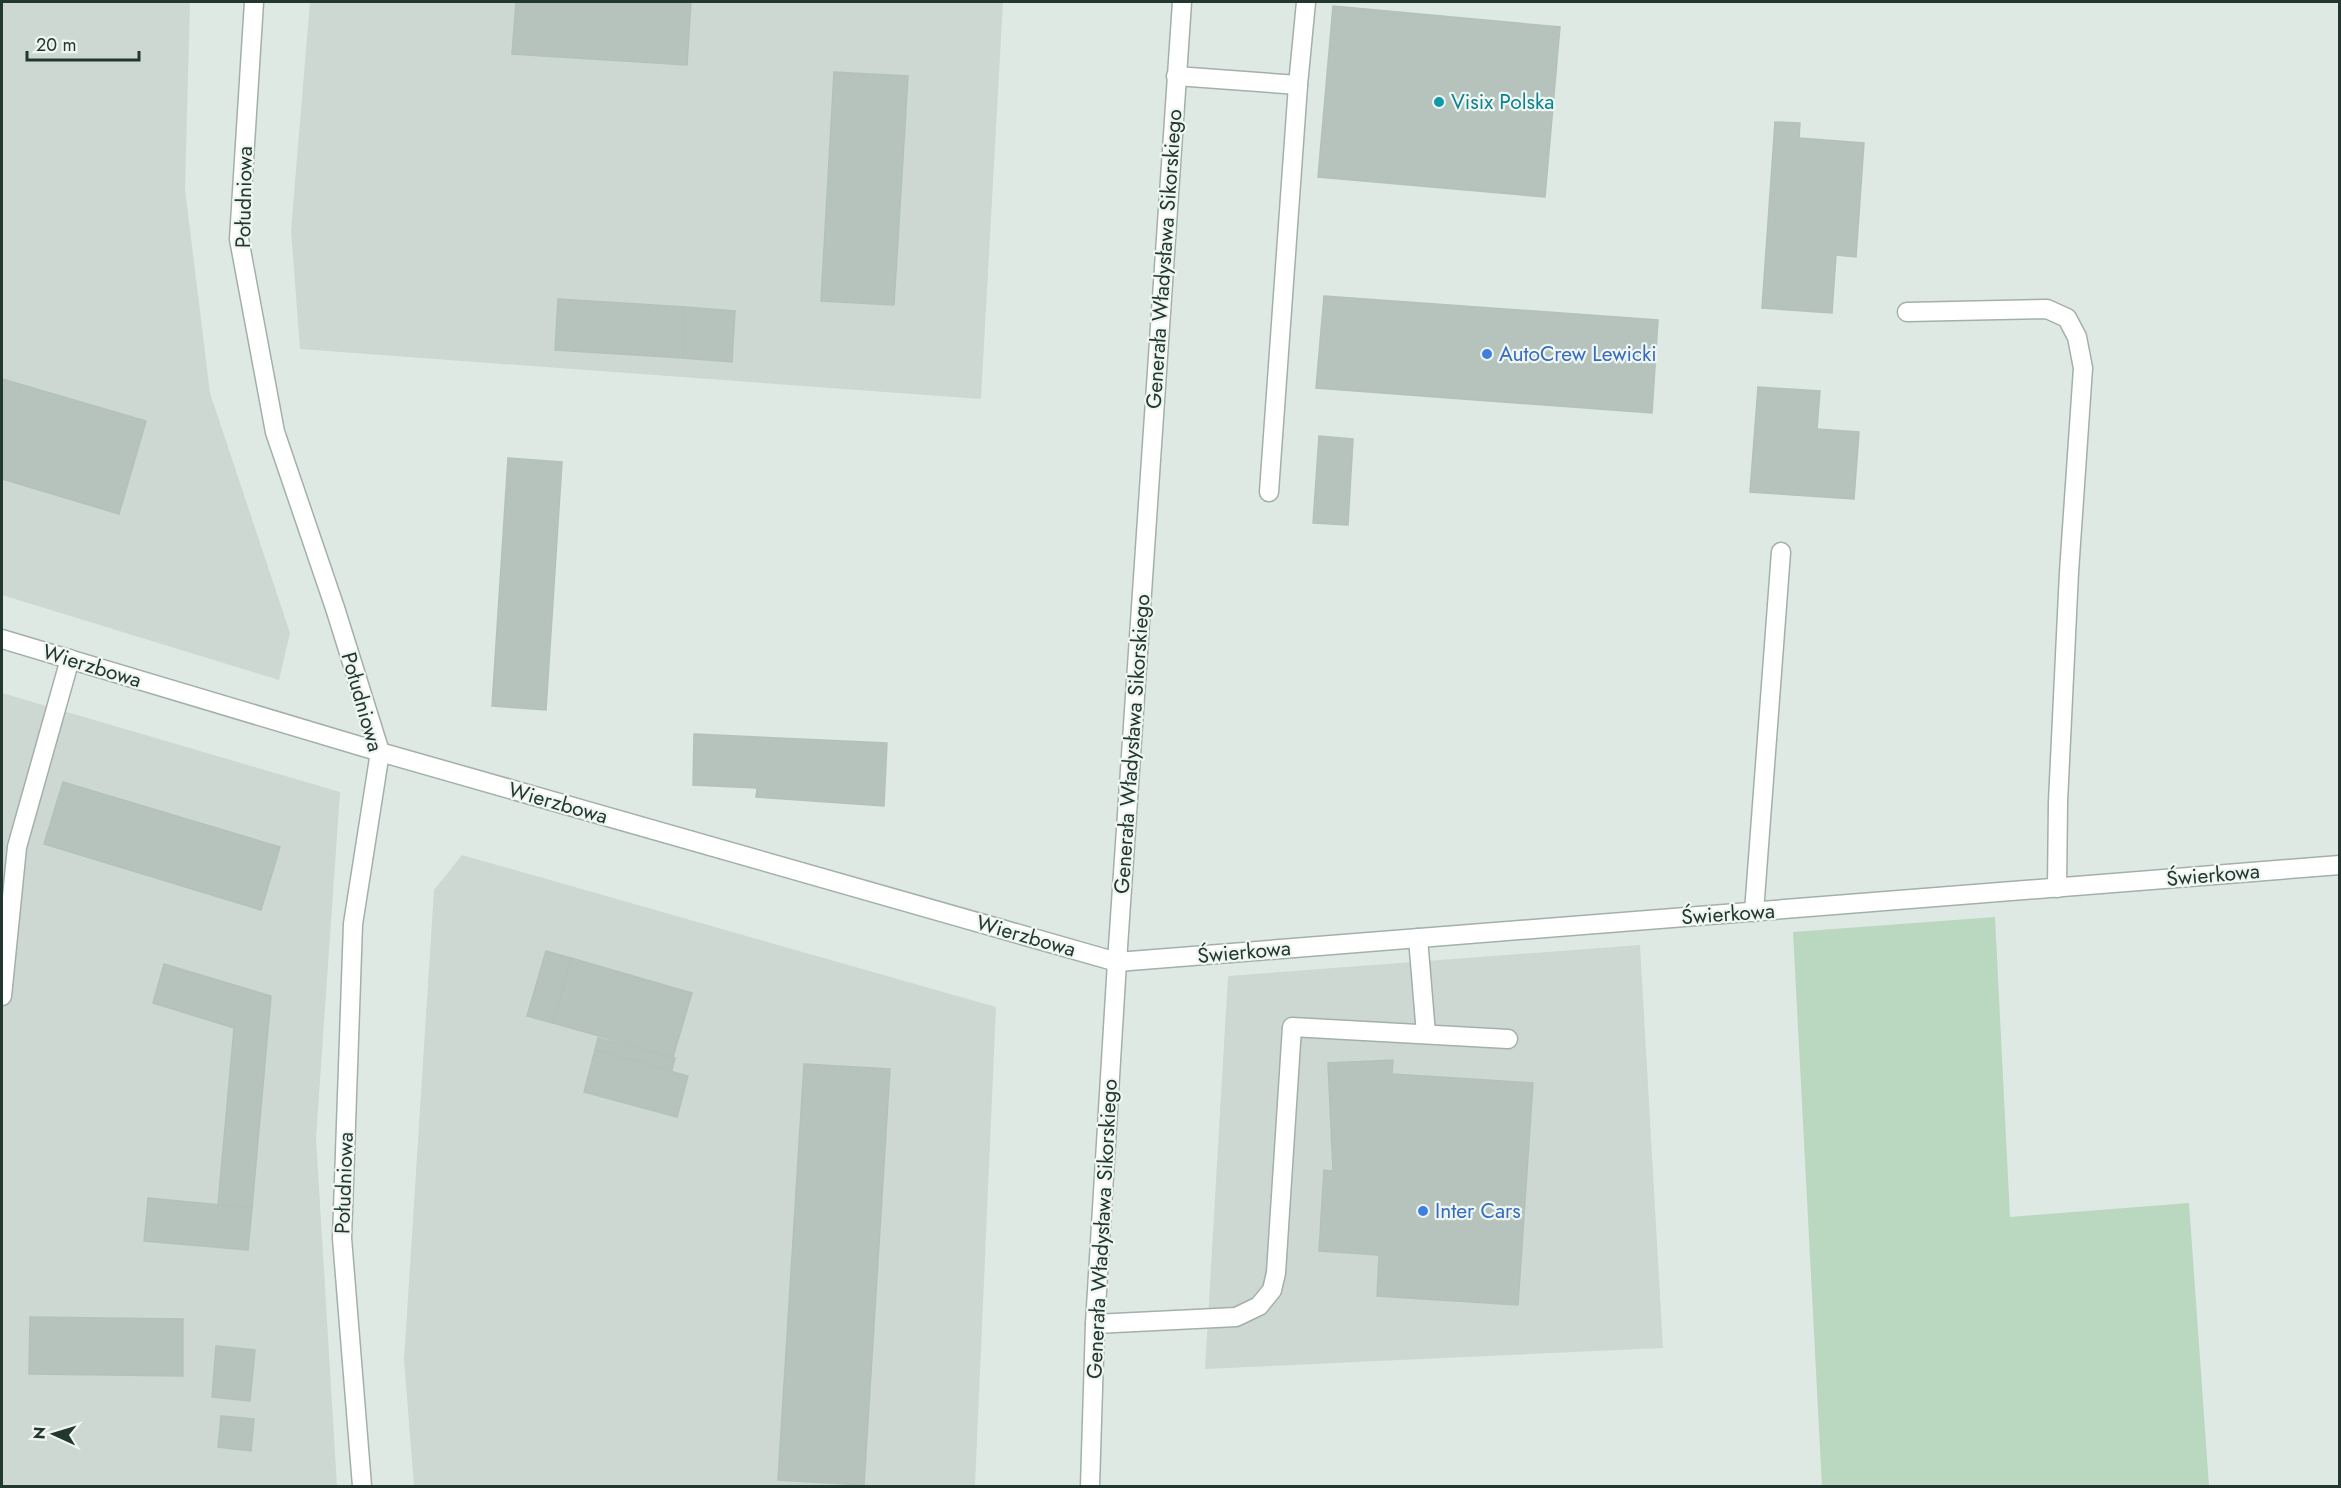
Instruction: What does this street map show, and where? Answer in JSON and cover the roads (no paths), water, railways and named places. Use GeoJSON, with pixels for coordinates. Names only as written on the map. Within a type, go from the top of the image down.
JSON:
{"type":"FeatureCollection","features":[{"type":"Feature","properties":{"kind":"street","name":"Południowa"},"geometry":{"type":"LineString","coordinates":[[254,2],[239,239],[275,432],[335,608],[380,752],[352,924],[342,1238],[363,1486]]}},
{"type":"Feature","properties":{"kind":"street","name":"Generała Władysława Sikorskiego"},"geometry":{"type":"LineString","coordinates":[[1090,1486],[1095,1324],[1117,962],[1182,2]]}},
{"type":"Feature","properties":{"kind":"street"},"geometry":{"type":"LineString","coordinates":[[1269,492],[1306,2]]}},
{"type":"Feature","properties":{"kind":"street"},"geometry":{"type":"LineString","coordinates":[[1176,76],[1298,85]]}},
{"type":"Feature","properties":{"kind":"street"},"geometry":{"type":"LineString","coordinates":[[1907,312],[2047,309],[2067,318],[2077,337],[2083,368],[2064,666],[2057,888]]}},
{"type":"Feature","properties":{"kind":"street"},"geometry":{"type":"LineString","coordinates":[[1754,912],[1782,552]]}},
{"type":"Feature","properties":{"kind":"street","name":"Wierzbowa"},"geometry":{"type":"LineString","coordinates":[[2,639],[380,752],[1117,962]]}},
{"type":"Feature","properties":{"kind":"street"},"geometry":{"type":"LineString","coordinates":[[2,996],[17,847],[70,659]]}},
{"type":"Feature","properties":{"kind":"street","name":"Świerkowa"},"geometry":{"type":"LineString","coordinates":[[1117,962],[2340,866]]}},
{"type":"Feature","properties":{"kind":"street"},"geometry":{"type":"LineString","coordinates":[[1418,938],[1426,1034]]}},
{"type":"Feature","properties":{"kind":"street"},"geometry":{"type":"LineString","coordinates":[[1095,1324],[1236,1317],[1259,1306],[1272,1290],[1276,1273],[1292,1027],[1508,1039]]}},
{"type":"Feature","properties":{"kind":"place","name":"Visix Polska"},"geometry":{"type":"Point","coordinates":[1439,102]}},
{"type":"Feature","properties":{"kind":"place","name":"AutoCrew Lewicki"},"geometry":{"type":"Point","coordinates":[1487,354]}},
{"type":"Feature","properties":{"kind":"place","name":"Inter Cars"},"geometry":{"type":"Point","coordinates":[1423,1211]}}]}
